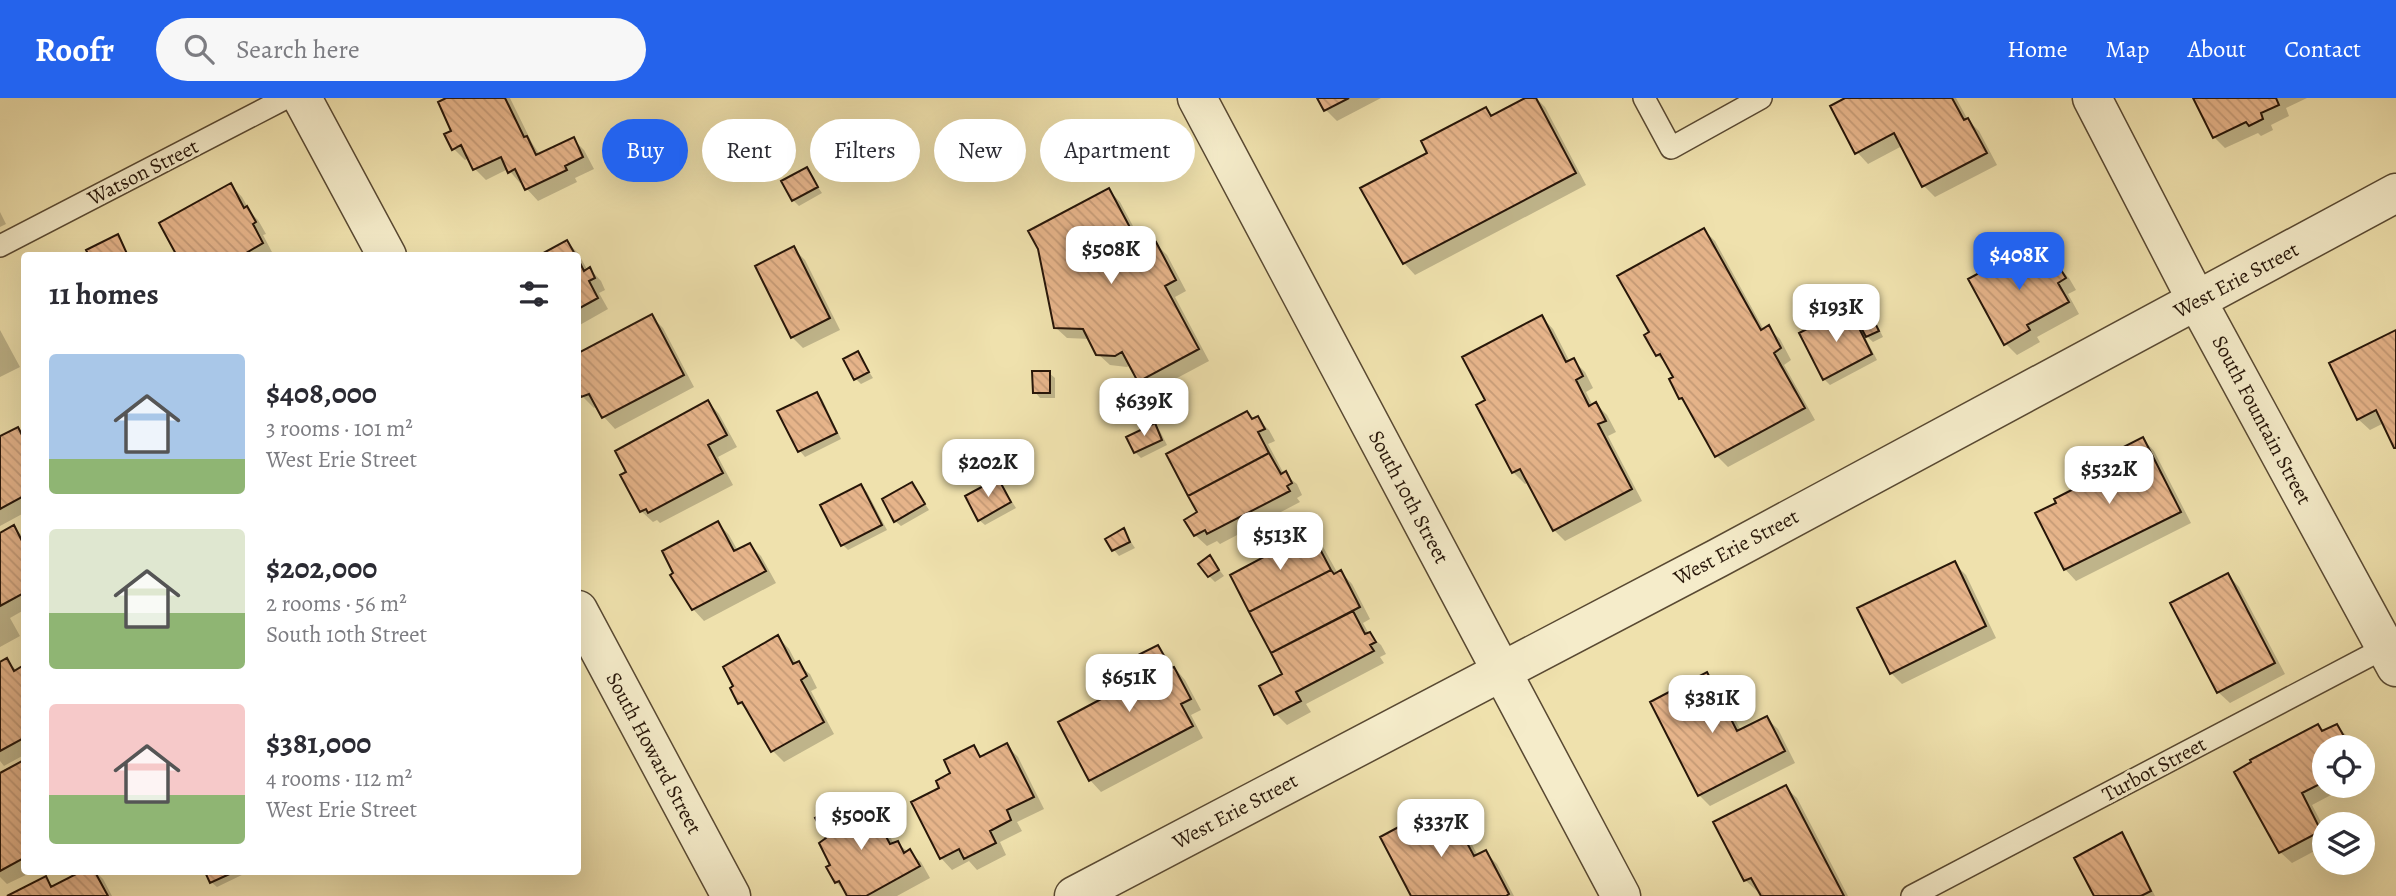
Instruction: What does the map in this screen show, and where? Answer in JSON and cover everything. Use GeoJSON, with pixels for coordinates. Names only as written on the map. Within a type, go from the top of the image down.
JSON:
{"type":"FeatureCollection","features":[{"type":"Feature","properties":{"kind":"street"},"geometry":{"type":"LineString","coordinates":[[302,98],[385,252]]}},
{"type":"Feature","properties":{"kind":"street","name":"South 10th Street"},"geometry":{"type":"LineString","coordinates":[[1197,98],[1621,896]]}},
{"type":"Feature","properties":{"kind":"street","name":"South Fountain Street"},"geometry":{"type":"LineString","coordinates":[[2092,98],[2197,301],[2392,652]]}},
{"type":"Feature","properties":{"kind":"street","name":"West Erie Street"},"geometry":{"type":"LineString","coordinates":[[1074,896],[1502,671],[2396,193]]}},
{"type":"Feature","properties":{"kind":"street","name":"South Howard Street"},"geometry":{"type":"LineString","coordinates":[[581,616],[731,896]]}},
{"type":"Feature","properties":{"kind":"lane","name":"Watson Street"},"geometry":{"type":"LineString","coordinates":[[0,246],[286,98]]}},
{"type":"Feature","properties":{"kind":"lane"},"geometry":{"type":"LineString","coordinates":[[1644,98],[1671,148],[1761,98]]}},
{"type":"Feature","properties":{"kind":"lane","name":"Turbot Street"},"geometry":{"type":"LineString","coordinates":[[1912,896],[2392,652]]}},
{"type":"Feature","properties":{"kind":"building"},"geometry":{"type":"Polygon","coordinates":[[[446,98],[505,98],[536,155],[574,137],[583,157],[565,166],[567,170],[525,190],[515,169],[508,173],[501,157],[473,170],[461,145],[452,150],[444,134],[451,131],[438,102],[446,98]]]}},
{"type":"Feature","properties":{"kind":"building"},"geometry":{"type":"Polygon","coordinates":[[[1317,98],[1349,98],[1324,111],[1317,98]]]}},
{"type":"Feature","properties":{"kind":"building"},"geometry":{"type":"Polygon","coordinates":[[[1525,98],[1536,98],[1576,173],[1403,264],[1360,188],[1427,153],[1421,141],[1486,107],[1491,116],[1525,98]]]}},
{"type":"Feature","properties":{"kind":"building"},"geometry":{"type":"Polygon","coordinates":[[[1845,98],[1952,98],[1964,120],[1968,118],[1987,153],[1922,187],[1894,133],[1855,154],[1830,106],[1845,98]]]}},
{"type":"Feature","properties":{"kind":"building"},"geometry":{"type":"Polygon","coordinates":[[[2193,98],[2276,98],[2279,105],[2261,113],[2263,119],[2249,126],[2246,122],[2213,138],[2193,98]]]}},
{"type":"Feature","properties":{"kind":"building"},"geometry":{"type":"Polygon","coordinates":[[[807,167],[810,182],[815,182],[818,187],[792,201],[782,182],[796,182],[796,173],[807,167]]]}},
{"type":"Feature","properties":{"kind":"building"},"geometry":{"type":"Polygon","coordinates":[[[231,183],[244,208],[247,206],[256,222],[253,224],[263,243],[248,252],[175,252],[159,223],[231,183]]]}},
{"type":"Feature","properties":{"kind":"building"},"geometry":{"type":"Polygon","coordinates":[[[1109,188],[1142,250],[1156,242],[1176,280],[1165,286],[1199,349],[1138,382],[1122,352],[1115,356],[1096,355],[1083,329],[1054,328],[1038,249],[1028,231],[1109,188]]]}},
{"type":"Feature","properties":{"kind":"building"},"geometry":{"type":"Polygon","coordinates":[[[1704,228],[1761,330],[1769,325],[1781,348],[1774,353],[1805,408],[1715,457],[1682,398],[1679,399],[1669,379],[1673,377],[1660,354],[1656,356],[1644,335],[1649,332],[1617,276],[1704,228]]]}},
{"type":"Feature","properties":{"kind":"building"},"geometry":{"type":"Polygon","coordinates":[[[118,234],[126,252],[87,252],[86,250],[118,234]]]}},
{"type":"Feature","properties":{"kind":"building"},"geometry":{"type":"Polygon","coordinates":[[[567,240],[574,252],[545,252],[567,240]]]}},
{"type":"Feature","properties":{"kind":"building"},"geometry":{"type":"Polygon","coordinates":[[[2037,242],[2052,268],[2058,265],[2066,278],[2058,283],[2069,302],[2027,325],[2030,330],[2004,345],[1968,279],[2037,242]]]}},
{"type":"Feature","properties":{"kind":"building"},"geometry":{"type":"Polygon","coordinates":[[[794,246],[830,318],[791,338],[755,266],[794,246]]]}},
{"type":"Feature","properties":{"kind":"building"},"geometry":{"type":"Polygon","coordinates":[[[581,265],[584,271],[590,267],[595,278],[589,281],[598,298],[581,307],[581,265]]]}},
{"type":"Feature","properties":{"kind":"building"},"geometry":{"type":"Polygon","coordinates":[[[1866,305],[1879,331],[1866,337],[1853,312],[1866,305]]]}},
{"type":"Feature","properties":{"kind":"building"},"geometry":{"type":"Polygon","coordinates":[[[1849,308],[1872,354],[1823,380],[1799,333],[1849,308]]]}},
{"type":"Feature","properties":{"kind":"building"},"geometry":{"type":"Polygon","coordinates":[[[652,314],[684,375],[602,418],[589,394],[581,397],[581,351],[652,314]]]}},
{"type":"Feature","properties":{"kind":"building"},"geometry":{"type":"Polygon","coordinates":[[[1542,315],[1566,362],[1574,358],[1583,376],[1576,380],[1589,406],[1596,402],[1606,421],[1598,424],[1632,489],[1553,531],[1520,469],[1512,473],[1476,405],[1485,400],[1462,357],[1542,315]]]}},
{"type":"Feature","properties":{"kind":"building"},"geometry":{"type":"Polygon","coordinates":[[[2396,330],[2394,448],[2376,410],[2357,420],[2329,363],[2396,330]]]}},
{"type":"Feature","properties":{"kind":"building"},"geometry":{"type":"Polygon","coordinates":[[[858,351],[869,372],[854,380],[843,359],[858,351]]]}},
{"type":"Feature","properties":{"kind":"building"},"geometry":{"type":"Polygon","coordinates":[[[1032,371],[1050,371],[1050,393],[1033,393],[1032,371]]]}},
{"type":"Feature","properties":{"kind":"building"},"geometry":{"type":"Polygon","coordinates":[[[817,392],[837,433],[798,452],[777,411],[817,392]]]}},
{"type":"Feature","properties":{"kind":"building"},"geometry":{"type":"Polygon","coordinates":[[[708,400],[727,435],[708,445],[723,473],[648,513],[646,509],[640,512],[620,475],[626,472],[615,451],[708,400]]]}},
{"type":"Feature","properties":{"kind":"building"},"geometry":{"type":"Polygon","coordinates":[[[1247,411],[1252,419],[1258,416],[1265,429],[1258,432],[1269,453],[1188,496],[1166,454],[1247,411]]]}},
{"type":"Feature","properties":{"kind":"building"},"geometry":{"type":"Polygon","coordinates":[[[1155,423],[1162,440],[1134,453],[1126,437],[1155,423]]]}},
{"type":"Feature","properties":{"kind":"building"},"geometry":{"type":"Polygon","coordinates":[[[18,427],[21,433],[21,498],[0,509],[0,436],[18,427]]]}},
{"type":"Feature","properties":{"kind":"building"},"geometry":{"type":"Polygon","coordinates":[[[2143,437],[2181,512],[2064,570],[2035,513],[2056,503],[2054,499],[2101,475],[2094,462],[2143,437]]]}},
{"type":"Feature","properties":{"kind":"building"},"geometry":{"type":"Polygon","coordinates":[[[1269,453],[1281,474],[1286,471],[1292,483],[1287,486],[1290,491],[1207,534],[1205,530],[1194,536],[1184,520],[1197,512],[1188,496],[1269,453]]]}},
{"type":"Feature","properties":{"kind":"building"},"geometry":{"type":"Polygon","coordinates":[[[998,478],[1011,502],[978,521],[965,496],[998,478]]]}},
{"type":"Feature","properties":{"kind":"building"},"geometry":{"type":"Polygon","coordinates":[[[912,482],[925,504],[894,522],[882,499],[912,482]]]}},
{"type":"Feature","properties":{"kind":"building"},"geometry":{"type":"Polygon","coordinates":[[[861,484],[882,525],[841,546],[820,505],[861,484]]]}},
{"type":"Feature","properties":{"kind":"building"},"geometry":{"type":"Polygon","coordinates":[[[718,521],[734,551],[750,543],[766,571],[692,610],[670,575],[673,573],[662,551],[718,521]]]}},
{"type":"Feature","properties":{"kind":"building"},"geometry":{"type":"Polygon","coordinates":[[[14,525],[21,539],[21,595],[0,606],[0,533],[14,525]]]}},
{"type":"Feature","properties":{"kind":"building"},"geometry":{"type":"Polygon","coordinates":[[[1124,528],[1130,542],[1112,551],[1105,539],[1124,528]]]}},
{"type":"Feature","properties":{"kind":"building"},"geometry":{"type":"Polygon","coordinates":[[[1311,532],[1331,570],[1249,612],[1230,575],[1311,532]]]}},
{"type":"Feature","properties":{"kind":"building"},"geometry":{"type":"Polygon","coordinates":[[[1210,555],[1219,570],[1208,577],[1198,564],[1210,555]]]}},
{"type":"Feature","properties":{"kind":"building"},"geometry":{"type":"Polygon","coordinates":[[[1955,561],[1986,626],[1890,674],[1857,608],[1955,561]]]}},
{"type":"Feature","properties":{"kind":"building"},"geometry":{"type":"Polygon","coordinates":[[[1331,570],[1334,574],[1341,570],[1360,607],[1271,653],[1249,612],[1331,570]]]}},
{"type":"Feature","properties":{"kind":"building"},"geometry":{"type":"Polygon","coordinates":[[[2228,573],[2275,663],[2217,693],[2170,603],[2228,573]]]}},
{"type":"Feature","properties":{"kind":"building"},"geometry":{"type":"Polygon","coordinates":[[[1353,611],[1365,634],[1370,632],[1376,642],[1370,645],[1374,651],[1296,692],[1301,701],[1274,715],[1259,686],[1282,674],[1271,653],[1353,611]]]}},
{"type":"Feature","properties":{"kind":"building"},"geometry":{"type":"Polygon","coordinates":[[[778,635],[793,664],[799,661],[807,676],[801,680],[824,722],[771,752],[742,702],[738,704],[730,688],[733,686],[723,667],[778,635]]]}},
{"type":"Feature","properties":{"kind":"building"},"geometry":{"type":"Polygon","coordinates":[[[1158,645],[1171,668],[1174,667],[1191,699],[1181,704],[1193,726],[1089,781],[1058,722],[1105,697],[1094,677],[1158,645]]]}},
{"type":"Feature","properties":{"kind":"building"},"geometry":{"type":"Polygon","coordinates":[[[7,658],[14,671],[21,667],[21,740],[0,751],[0,662],[7,658]]]}},
{"type":"Feature","properties":{"kind":"building"},"geometry":{"type":"Polygon","coordinates":[[[1707,672],[1737,731],[1767,716],[1785,751],[1698,796],[1650,702],[1707,672]]]}},
{"type":"Feature","properties":{"kind":"building"},"geometry":{"type":"Polygon","coordinates":[[[2318,724],[2322,731],[2337,724],[2343,735],[2312,735],[2312,788],[2302,793],[2312,813],[2312,836],[2279,853],[2234,772],[2251,762],[2250,760],[2318,724]]]}},
{"type":"Feature","properties":{"kind":"building"},"geometry":{"type":"Polygon","coordinates":[[[1007,743],[1034,797],[1007,810],[1011,820],[990,831],[996,843],[964,859],[959,849],[940,859],[911,802],[939,788],[936,781],[950,773],[944,760],[974,745],[980,757],[1007,743]]]}},
{"type":"Feature","properties":{"kind":"building"},"geometry":{"type":"Polygon","coordinates":[[[21,762],[21,860],[0,871],[0,773],[21,762]]]}},
{"type":"Feature","properties":{"kind":"building"},"geometry":{"type":"Polygon","coordinates":[[[1786,785],[1844,896],[1761,896],[1751,878],[1744,881],[1713,822],[1786,785]]]}},
{"type":"Feature","properties":{"kind":"building"},"geometry":{"type":"Polygon","coordinates":[[[849,799],[861,821],[874,814],[890,844],[898,841],[904,853],[910,849],[920,866],[866,896],[847,896],[839,881],[835,883],[826,867],[830,865],[819,843],[826,838],[815,818],[849,799]]]}},
{"type":"Feature","properties":{"kind":"building"},"geometry":{"type":"Polygon","coordinates":[[[1445,802],[1474,856],[1486,850],[1509,894],[1411,896],[1380,837],[1445,802]]]}},
{"type":"Feature","properties":{"kind":"building"},"geometry":{"type":"Polygon","coordinates":[[[2122,832],[2151,891],[2141,896],[2094,896],[2074,858],[2122,832]]]}},
{"type":"Feature","properties":{"kind":"building"},"geometry":{"type":"Polygon","coordinates":[[[74,875],[97,875],[108,896],[7,896],[46,876],[51,887],[74,875]]]}},
{"type":"Feature","properties":{"kind":"building"},"geometry":{"type":"Polygon","coordinates":[[[206,875],[227,875],[210,883],[206,875]]]}}]}
